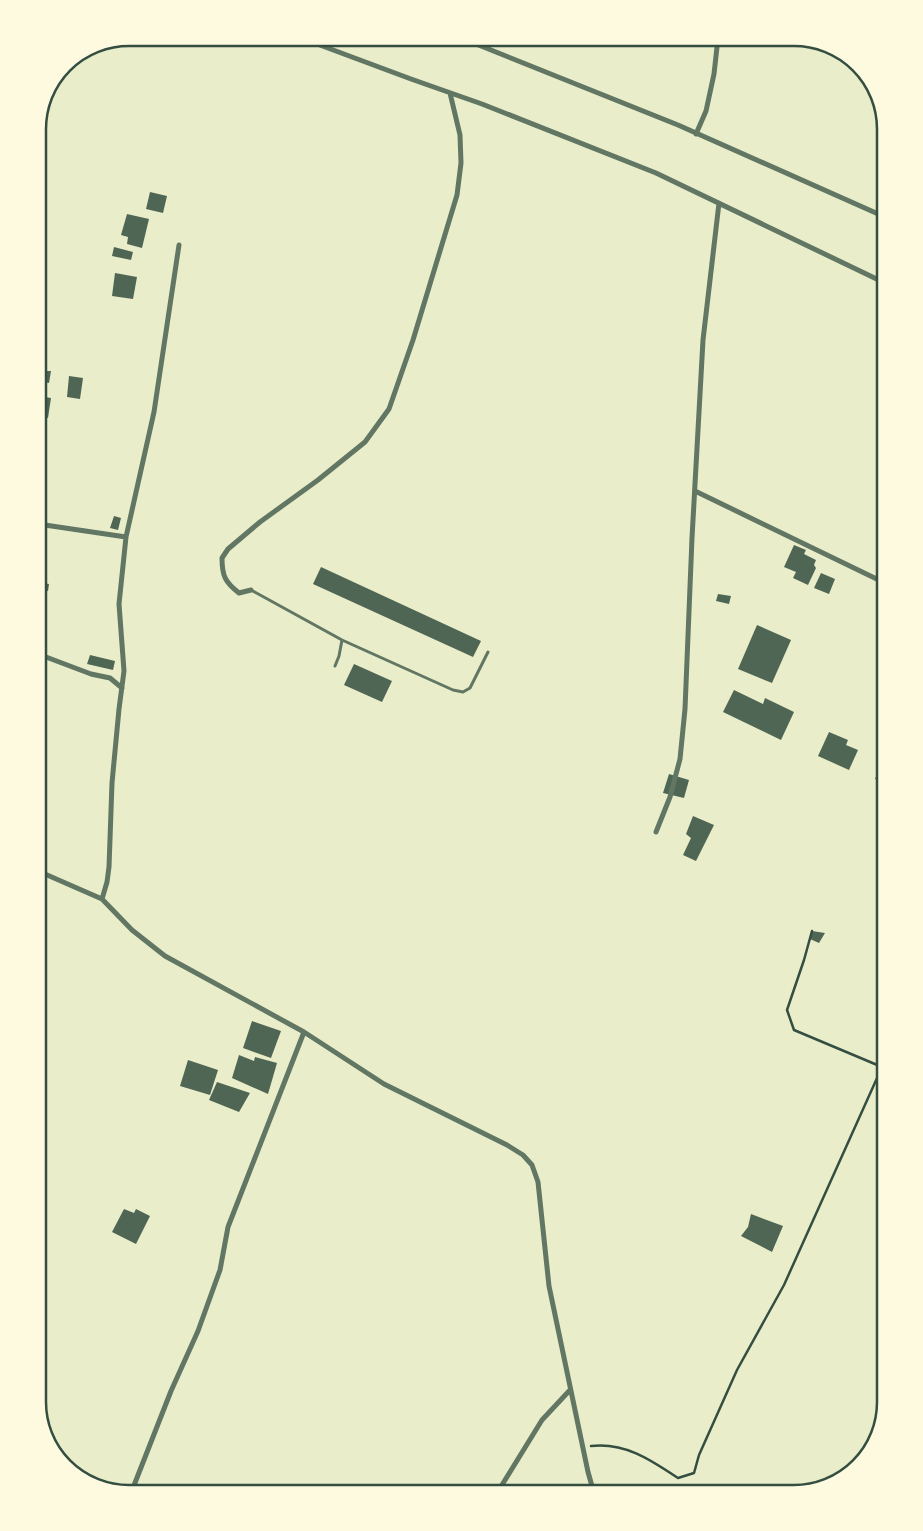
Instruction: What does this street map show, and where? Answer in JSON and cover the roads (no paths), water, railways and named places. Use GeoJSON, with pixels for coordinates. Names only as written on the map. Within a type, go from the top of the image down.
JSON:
{"type":"FeatureCollection","features":[{"type":"Feature","properties":{"kind":"street"},"geometry":{"type":"LineString","coordinates":[[323,46],[656,173],[877,279]]}},
{"type":"Feature","properties":{"kind":"street"},"geometry":{"type":"LineString","coordinates":[[481,46],[660,118],[877,213]]}},
{"type":"Feature","properties":{"kind":"street"},"geometry":{"type":"LineString","coordinates":[[696,134],[706,111],[714,74],[717,46]]}},
{"type":"Feature","properties":{"kind":"street"},"geometry":{"type":"LineString","coordinates":[[251,590],[239,593],[224,578],[222,558],[228,549],[260,522],[318,480],[365,442],[389,409],[410,348],[456,195],[461,163],[460,135],[450,93]]}},
{"type":"Feature","properties":{"kind":"street"},"geometry":{"type":"LineString","coordinates":[[656,832],[670,797],[680,759],[685,709],[702,340],[719,203]]}},
{"type":"Feature","properties":{"kind":"street"},"geometry":{"type":"LineString","coordinates":[[102,899],[109,867],[112,783],[124,671],[119,604],[126,537],[154,412],[180,245]]}},
{"type":"Feature","properties":{"kind":"street"},"geometry":{"type":"LineString","coordinates":[[695,491],[877,579]]}},
{"type":"Feature","properties":{"kind":"street"},"geometry":{"type":"LineString","coordinates":[[46,525],[126,537]]}},
{"type":"Feature","properties":{"kind":"street"},"geometry":{"type":"LineString","coordinates":[[46,657],[91,674],[110,678],[122,688]]}},
{"type":"Feature","properties":{"kind":"street"},"geometry":{"type":"LineString","coordinates":[[46,874],[102,899],[132,930],[165,956],[304,1032],[384,1084],[524,1155],[532,1164],[538,1182],[550,1286],[570,1390],[592,1485]]}},
{"type":"Feature","properties":{"kind":"street"},"geometry":{"type":"LineString","coordinates":[[134,1485],[198,1331],[220,1270],[228,1227],[304,1032]]}},
{"type":"Feature","properties":{"kind":"street"},"geometry":{"type":"LineString","coordinates":[[502,1485],[542,1420],[570,1390]]}},
{"type":"Feature","properties":{"kind":"lane"},"geometry":{"type":"LineString","coordinates":[[251,590],[342,640],[453,690],[463,692],[470,688],[488,652]]}},
{"type":"Feature","properties":{"kind":"lane"},"geometry":{"type":"LineString","coordinates":[[334,666],[339,656],[342,640]]}}]}
